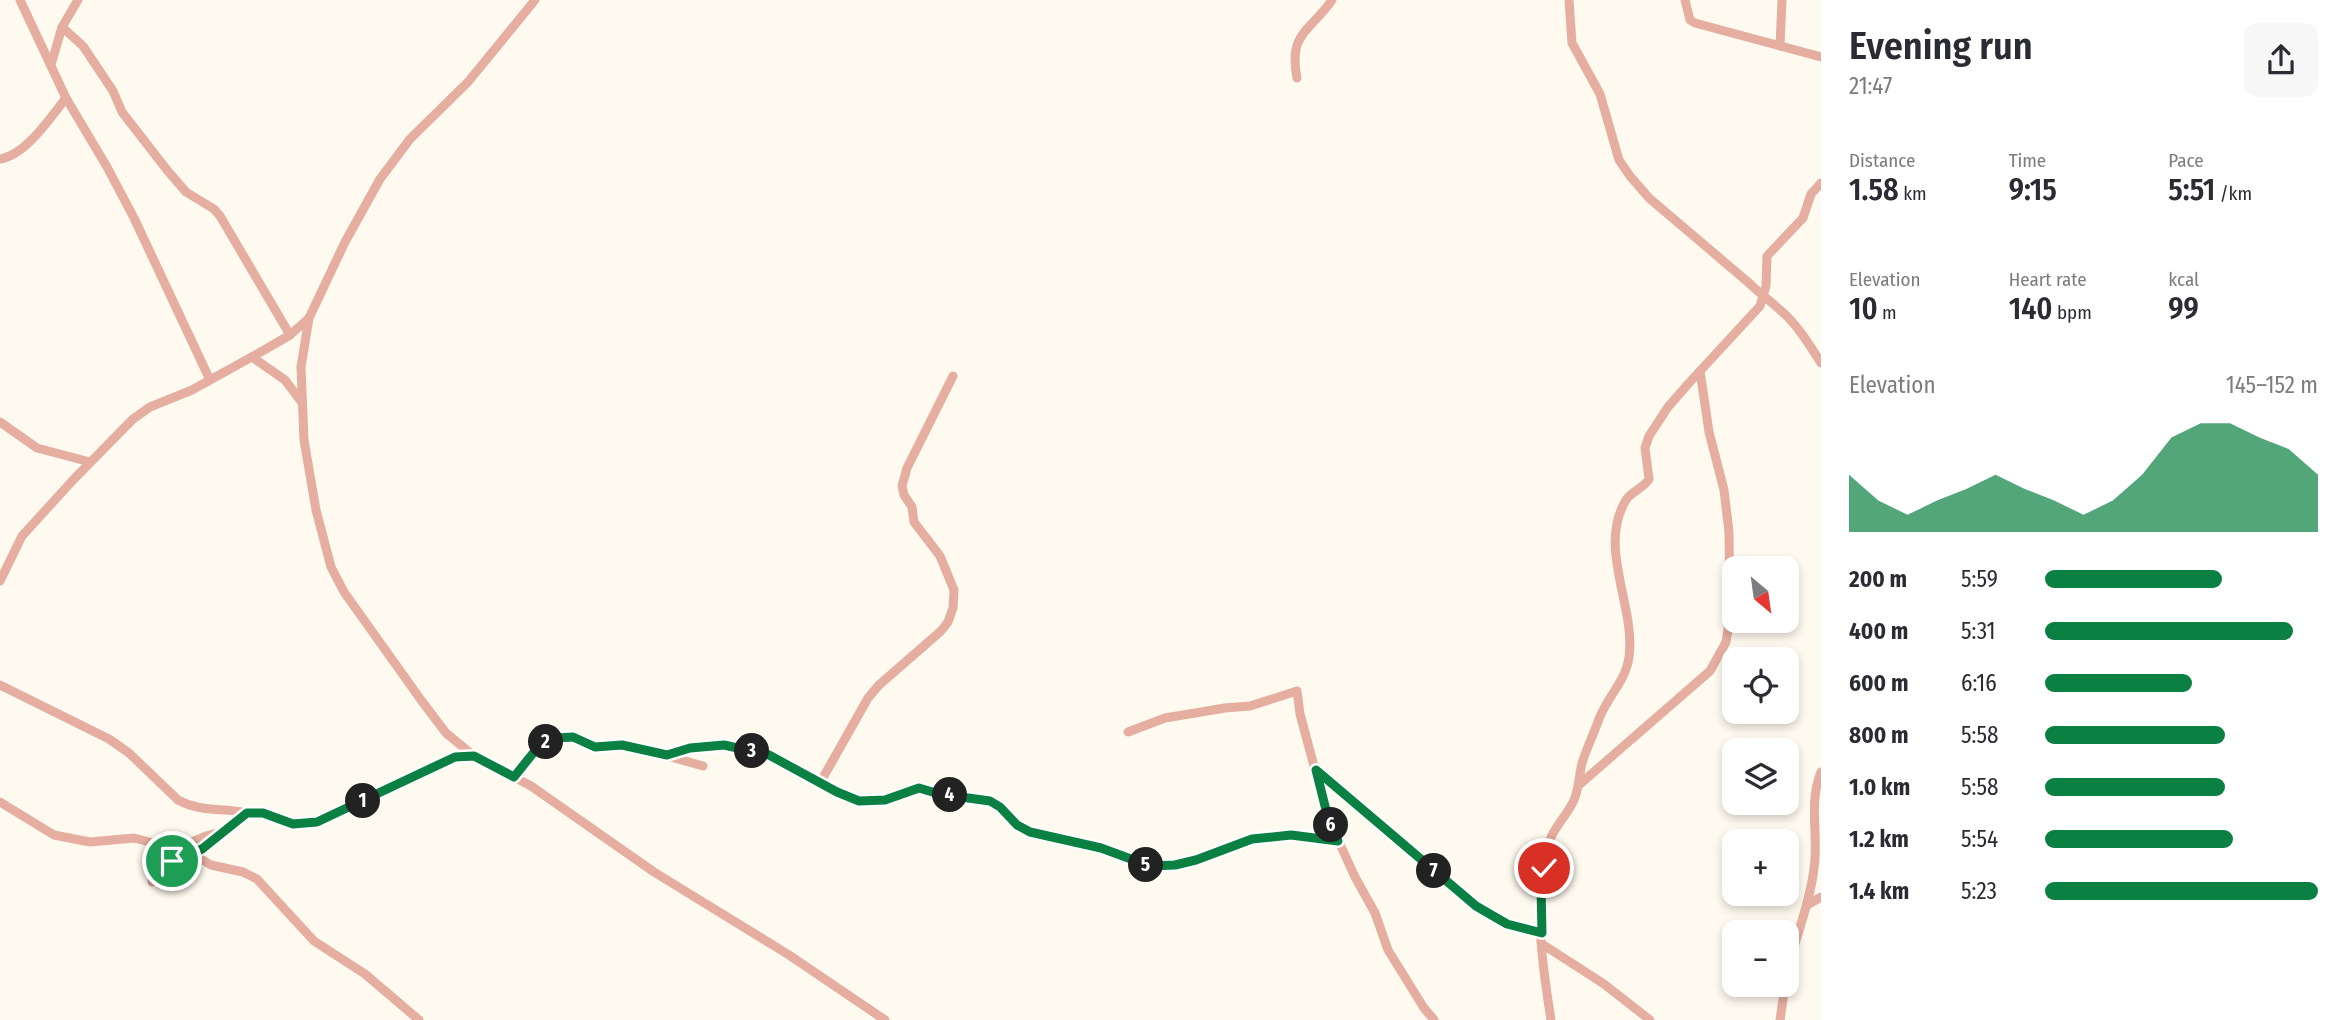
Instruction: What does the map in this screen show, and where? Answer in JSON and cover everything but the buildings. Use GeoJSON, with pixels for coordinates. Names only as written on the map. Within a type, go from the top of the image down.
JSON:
{"type":"FeatureCollection","features":[{"type":"Feature","properties":{"kind":"street"},"geometry":{"type":"LineString","coordinates":[[20,0],[65,98],[134,218],[210,380]]}},
{"type":"Feature","properties":{"kind":"street"},"geometry":{"type":"LineString","coordinates":[[50,66],[62,27],[78,0]]}},
{"type":"Feature","properties":{"kind":"street"},"geometry":{"type":"LineString","coordinates":[[535,0],[468,82],[410,139],[380,179],[345,242],[309,318],[301,368],[304,440],[316,510],[331,567],[344,592],[421,701],[446,733],[474,756],[531,786],[654,872],[789,955],[885,1020]]}},
{"type":"Feature","properties":{"kind":"street"},"geometry":{"type":"LineString","coordinates":[[1297,78],[1296,52],[1304,31],[1332,0]]}},
{"type":"Feature","properties":{"kind":"street"},"geometry":{"type":"LineString","coordinates":[[1569,0],[1572,43],[1600,94],[1619,160],[1630,177],[1649,198],[1779,309],[1799,329],[1821,363]]}},
{"type":"Feature","properties":{"kind":"street"},"geometry":{"type":"LineString","coordinates":[[1685,0],[1690,20],[1695,23],[1821,57]]}},
{"type":"Feature","properties":{"kind":"street"},"geometry":{"type":"LineString","coordinates":[[1780,46],[1782,0]]}},
{"type":"Feature","properties":{"kind":"street"},"geometry":{"type":"LineString","coordinates":[[62,27],[83,46],[113,91],[122,112],[167,170],[186,192],[214,209],[220,216],[290,335]]}},
{"type":"Feature","properties":{"kind":"street"},"geometry":{"type":"LineString","coordinates":[[0,159],[19,151],[36,135],[65,98]]}},
{"type":"Feature","properties":{"kind":"street"},"geometry":{"type":"LineString","coordinates":[[1551,1020],[1542,944],[1541,887],[1547,847],[1555,828],[1572,805],[1580,783],[1583,759],[1600,716],[1621,682],[1629,658],[1615,538],[1622,509],[1630,494],[1648,483],[1645,448],[1649,436],[1668,407],[1760,306],[1766,286],[1767,256],[1803,218],[1811,194],[1821,183]]}},
{"type":"Feature","properties":{"kind":"street"},"geometry":{"type":"LineString","coordinates":[[0,581],[22,536],[90,462],[142,412],[192,390],[252,357],[290,335],[309,318]]}},
{"type":"Feature","properties":{"kind":"street"},"geometry":{"type":"LineString","coordinates":[[252,357],[285,380],[301,402]]}},
{"type":"Feature","properties":{"kind":"street"},"geometry":{"type":"LineString","coordinates":[[1580,783],[1710,671],[1727,642],[1730,618],[1729,532],[1724,491],[1709,432],[1700,371]]}},
{"type":"Feature","properties":{"kind":"street"},"geometry":{"type":"LineString","coordinates":[[820,783],[868,698],[879,685],[941,631],[953,608],[954,590],[946,566],[916,527],[912,507],[902,486],[907,468],[953,376]]}},
{"type":"Feature","properties":{"kind":"street"},"geometry":{"type":"LineString","coordinates":[[0,422],[37,448],[90,462]]}},
{"type":"Feature","properties":{"kind":"street"},"geometry":{"type":"LineString","coordinates":[[0,685],[109,739],[129,752],[178,800],[188,805],[219,812],[234,810],[263,813],[293,824],[309,824],[416,778],[455,757],[474,756]]}},
{"type":"Feature","properties":{"kind":"street"},"geometry":{"type":"LineString","coordinates":[[1128,732],[1165,718],[1250,706],[1296,690],[1328,818],[1374,913],[1388,950],[1423,1008],[1434,1020]]}},
{"type":"Feature","properties":{"kind":"street"},"geometry":{"type":"LineString","coordinates":[[514,777],[544,743],[556,738],[573,737],[595,747],[622,745],[703,766]]}},
{"type":"Feature","properties":{"kind":"street"},"geometry":{"type":"LineString","coordinates":[[667,755],[709,746],[746,749],[769,755],[859,801],[885,800],[919,788],[939,794],[990,801],[1000,807],[1017,825],[1030,832],[1101,848],[1150,866],[1175,865],[1196,860],[1252,839],[1291,835],[1338,841]]}},
{"type":"Feature","properties":{"kind":"street"},"geometry":{"type":"LineString","coordinates":[[1316,770],[1476,906],[1507,924],[1542,933]]}},
{"type":"Feature","properties":{"kind":"street"},"geometry":{"type":"LineString","coordinates":[[1799,932],[1818,856],[1815,791],[1821,772]]}},
{"type":"Feature","properties":{"kind":"street"},"geometry":{"type":"LineString","coordinates":[[0,802],[54,835],[90,842],[134,838],[176,849],[206,836],[225,832]]}},
{"type":"Feature","properties":{"kind":"street"},"geometry":{"type":"LineString","coordinates":[[152,882],[165,865],[193,854],[247,813]]}},
{"type":"Feature","properties":{"kind":"street"},"geometry":{"type":"LineString","coordinates":[[193,854],[211,865],[243,872],[257,879],[314,941],[365,974],[419,1020]]}},
{"type":"Feature","properties":{"kind":"street"},"geometry":{"type":"LineString","coordinates":[[1807,905],[1821,897]]}},
{"type":"Feature","properties":{"kind":"street"},"geometry":{"type":"LineString","coordinates":[[1542,944],[1604,984],[1650,1020]]}},
{"type":"Feature","properties":{"kind":"street"},"geometry":{"type":"LineString","coordinates":[[1780,1020],[1783,997]]}},
{"type":"Feature","properties":{"kind":"route"},"geometry":{"type":"LineString","coordinates":[[172,861],[202,849],[247,813],[263,813],[293,824],[317,822],[416,778],[455,757],[474,756],[514,777],[544,743],[556,738],[573,737],[595,747],[622,745],[667,755],[709,746],[724,745],[746,749],[769,755],[859,801],[885,800],[919,788],[939,794],[990,801],[1022,829],[1040,836],[1101,848],[1150,866],[1175,865],[1196,860],[1252,839],[1291,835],[1338,841],[1328,818],[1316,770],[1476,906],[1507,924],[1542,933],[1541,887],[1544,868]]}}]}
